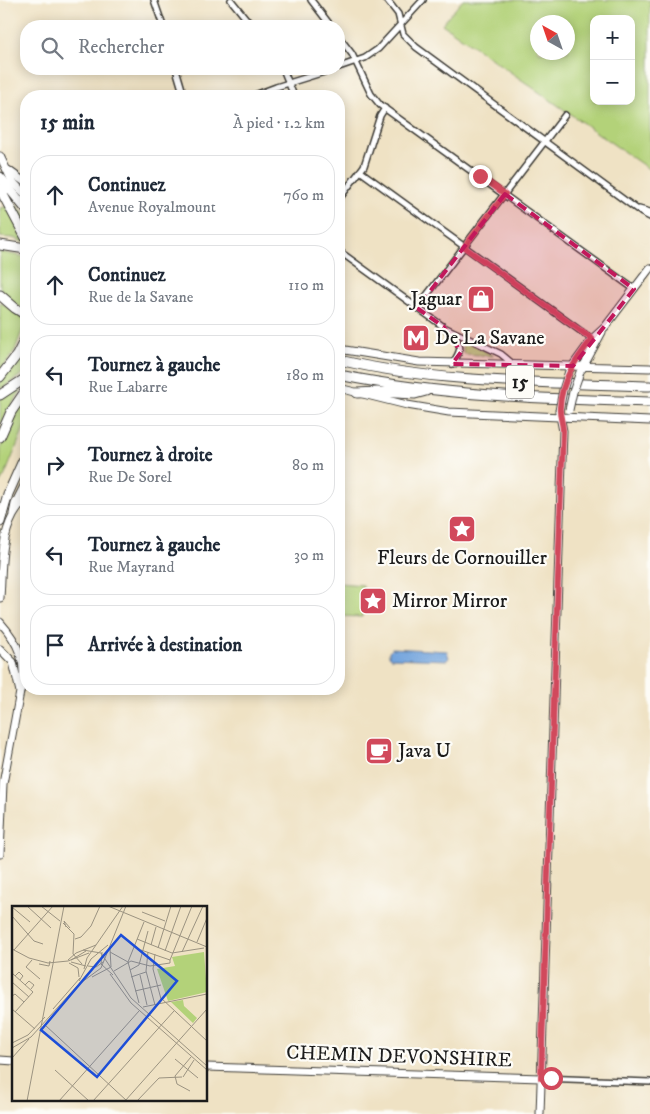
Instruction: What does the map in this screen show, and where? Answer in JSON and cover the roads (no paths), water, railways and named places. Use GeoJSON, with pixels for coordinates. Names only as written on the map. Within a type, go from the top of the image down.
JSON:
{"type":"FeatureCollection","features":[{"type":"Feature","properties":{"kind":"highway"},"geometry":{"type":"LineString","coordinates":[[0,177],[20,202]]}},
{"type":"Feature","properties":{"kind":"highway"},"geometry":{"type":"LineString","coordinates":[[0,189],[20,227]]}},
{"type":"Feature","properties":{"kind":"highway"},"geometry":{"type":"LineString","coordinates":[[0,245],[20,248]]}},
{"type":"Feature","properties":{"kind":"highway"},"geometry":{"type":"LineString","coordinates":[[0,295],[20,311]]}},
{"type":"Feature","properties":{"kind":"highway"},"geometry":{"type":"LineString","coordinates":[[0,377],[20,350]]}},
{"type":"Feature","properties":{"kind":"highway","name":"15"},"geometry":{"type":"LineString","coordinates":[[345,361],[385,369],[453,378],[650,386]]}},
{"type":"Feature","properties":{"kind":"highway","name":"15"},"geometry":{"type":"LineString","coordinates":[[345,376],[428,390],[511,398],[650,402]]}},
{"type":"Feature","properties":{"kind":"highway"},"geometry":{"type":"LineString","coordinates":[[0,395],[20,382]]}},
{"type":"Feature","properties":{"kind":"highway"},"geometry":{"type":"LineString","coordinates":[[357,393],[415,394],[428,390]]}},
{"type":"Feature","properties":{"kind":"highway"},"geometry":{"type":"LineString","coordinates":[[0,437],[11,412],[20,399]]}},
{"type":"Feature","properties":{"kind":"highway"},"geometry":{"type":"LineString","coordinates":[[0,522],[8,494],[20,467]]}},
{"type":"Feature","properties":{"kind":"street"},"geometry":{"type":"LineString","coordinates":[[154,0],[160,20]]}},
{"type":"Feature","properties":{"kind":"street"},"geometry":{"type":"LineString","coordinates":[[232,0],[246,20]]}},
{"type":"Feature","properties":{"kind":"street"},"geometry":{"type":"LineString","coordinates":[[311,0],[326,20]]}},
{"type":"Feature","properties":{"kind":"street"},"geometry":{"type":"LineString","coordinates":[[387,0],[398,14],[403,34],[416,47],[642,213],[650,216]]}},
{"type":"Feature","properties":{"kind":"street"},"geometry":{"type":"LineString","coordinates":[[345,65],[368,56],[378,49],[423,0]]}},
{"type":"Feature","properties":{"kind":"street"},"geometry":{"type":"LineString","coordinates":[[345,46],[377,103],[634,289]]}},
{"type":"Feature","properties":{"kind":"street"},"geometry":{"type":"LineString","coordinates":[[178,75],[182,90]]}},
{"type":"Feature","properties":{"kind":"street"},"geometry":{"type":"LineString","coordinates":[[286,75],[292,90]]}},
{"type":"Feature","properties":{"kind":"street"},"geometry":{"type":"LineString","coordinates":[[269,90],[315,75]]}},
{"type":"Feature","properties":{"kind":"street"},"geometry":{"type":"LineString","coordinates":[[345,191],[366,162],[380,116],[385,108]]}},
{"type":"Feature","properties":{"kind":"street"},"geometry":{"type":"LineString","coordinates":[[417,308],[566,115]]}},
{"type":"Feature","properties":{"kind":"street"},"geometry":{"type":"LineString","coordinates":[[0,156],[12,180],[20,189]]}},
{"type":"Feature","properties":{"kind":"street"},"geometry":{"type":"LineString","coordinates":[[6,168],[20,177]]}},
{"type":"Feature","properties":{"kind":"street"},"geometry":{"type":"LineString","coordinates":[[360,171],[595,341]]}},
{"type":"Feature","properties":{"kind":"street"},"geometry":{"type":"LineString","coordinates":[[637,208],[650,212]]}},
{"type":"Feature","properties":{"kind":"street"},"geometry":{"type":"LineString","coordinates":[[345,255],[444,327],[501,354],[513,365]]}},
{"type":"Feature","properties":{"kind":"street"},"geometry":{"type":"LineString","coordinates":[[540,1114],[563,390],[571,368],[595,341],[650,268]]}},
{"type":"Feature","properties":{"kind":"street"},"geometry":{"type":"LineString","coordinates":[[444,327],[458,342],[460,349],[460,353],[452,364]]}},
{"type":"Feature","properties":{"kind":"street"},"geometry":{"type":"LineString","coordinates":[[563,417],[595,341]]}},
{"type":"Feature","properties":{"kind":"street"},"geometry":{"type":"LineString","coordinates":[[345,350],[407,361],[452,364],[582,369],[650,368]]}},
{"type":"Feature","properties":{"kind":"street"},"geometry":{"type":"LineString","coordinates":[[345,390],[407,405],[448,412],[650,421]]}},
{"type":"Feature","properties":{"kind":"street"},"geometry":{"type":"LineString","coordinates":[[0,598],[4,545],[15,504],[20,494]]}},
{"type":"Feature","properties":{"kind":"street"},"geometry":{"type":"LineString","coordinates":[[13,516],[20,505]]}},
{"type":"Feature","properties":{"kind":"street"},"geometry":{"type":"LineString","coordinates":[[0,622],[10,633],[20,652]]}},
{"type":"Feature","properties":{"kind":"street"},"geometry":{"type":"LineString","coordinates":[[0,649],[13,662],[20,692],[3,790],[0,854]]}},
{"type":"Feature","properties":{"kind":"street","name":"CHEMIN DEVONSHIRE"},"geometry":{"type":"LineString","coordinates":[[208,1067],[650,1082]]}},
{"type":"Feature","properties":{"kind":"water"},"geometry":{"type":"Polygon","coordinates":[[[392,648],[447,651],[449,658],[447,660],[391,658],[389,651],[392,648]]]}},
{"type":"Feature","properties":{"kind":"place","name":"Jaguar"},"geometry":{"type":"Point","coordinates":[481,299]}},
{"type":"Feature","properties":{"kind":"place","name":"De La Savane"},"geometry":{"type":"Point","coordinates":[416,338]}},
{"type":"Feature","properties":{"kind":"place","name":"Fleurs de Cornouiller"},"geometry":{"type":"Point","coordinates":[462,529]}},
{"type":"Feature","properties":{"kind":"place","name":"Mirror Mirror"},"geometry":{"type":"Point","coordinates":[373,601]}},
{"type":"Feature","properties":{"kind":"place","name":"Java U"},"geometry":{"type":"Point","coordinates":[379,751]}}]}
